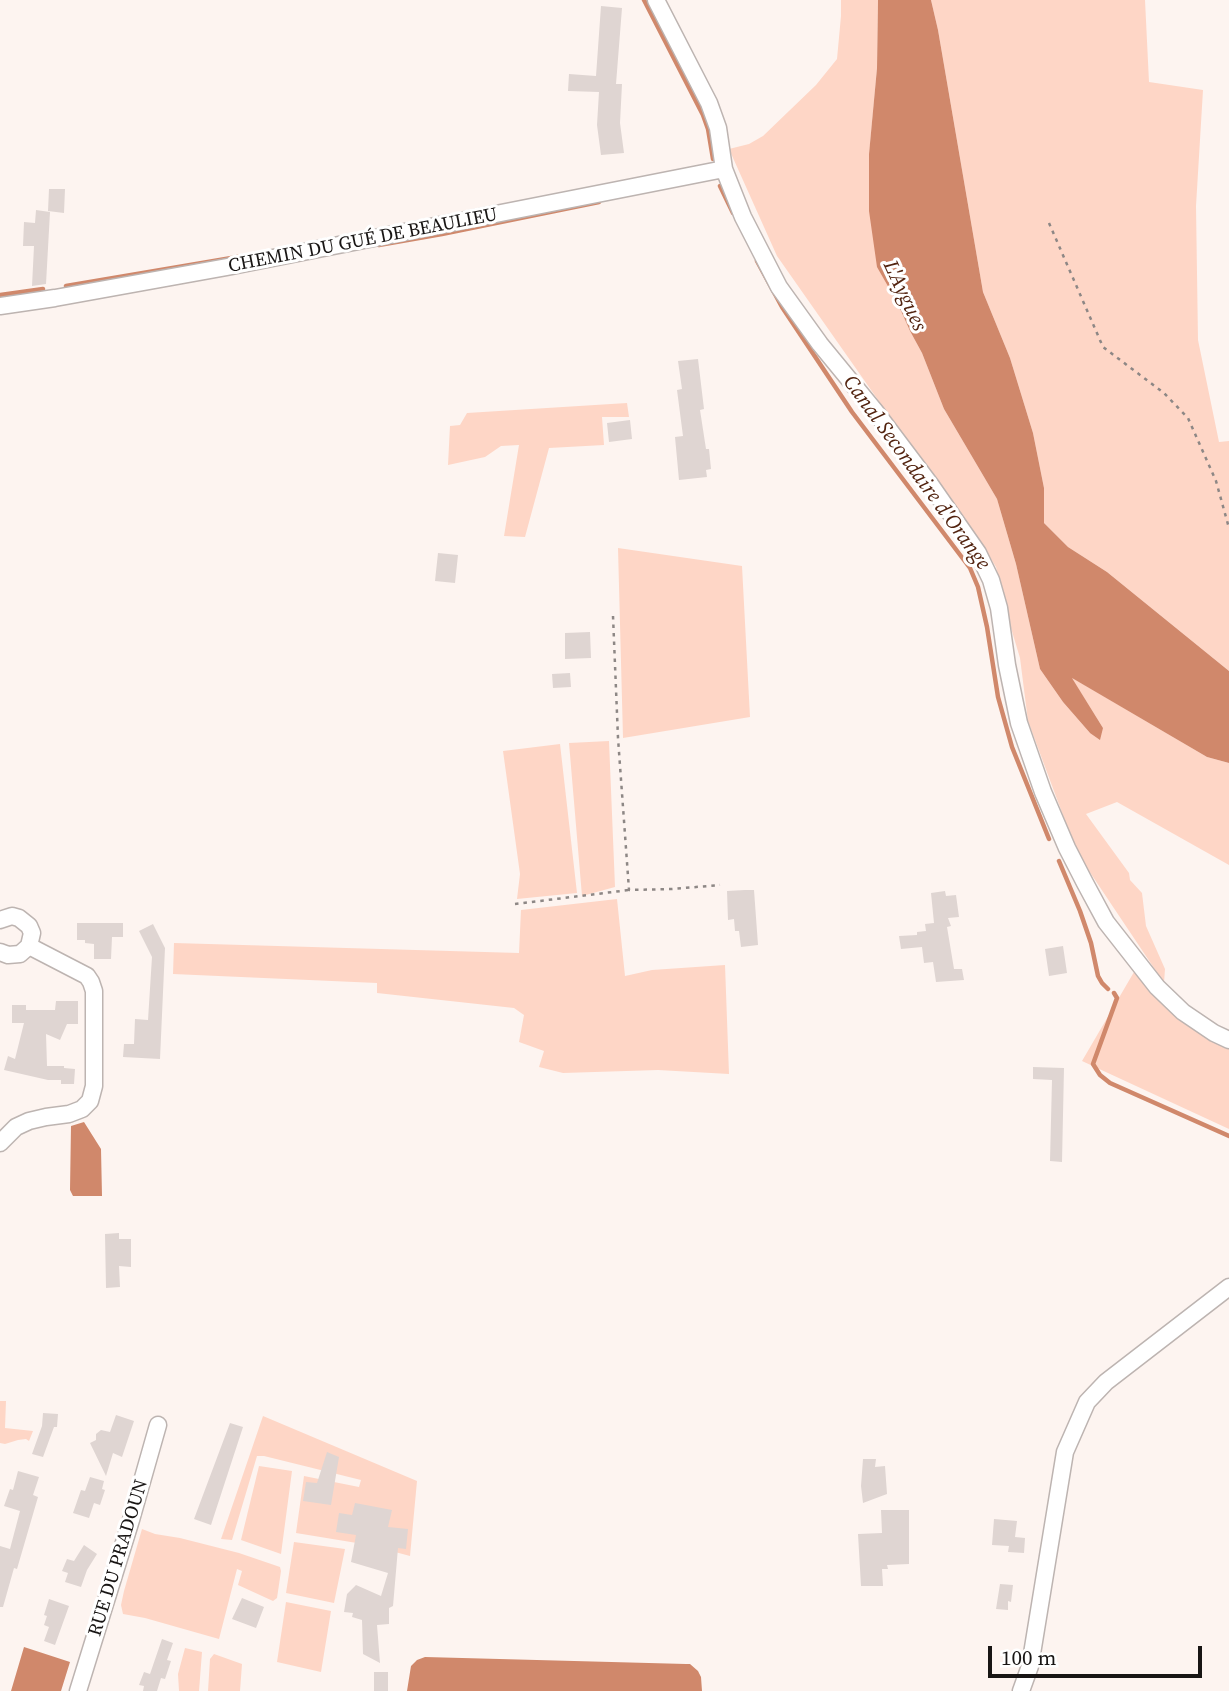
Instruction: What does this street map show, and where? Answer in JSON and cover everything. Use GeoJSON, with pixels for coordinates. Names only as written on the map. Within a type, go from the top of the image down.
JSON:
{"type":"FeatureCollection","features":[{"type":"Feature","properties":{"kind":"street"},"geometry":{"type":"LineString","coordinates":[[656,0],[709,103],[718,128],[716,170],[779,287],[820,344],[876,411],[978,553],[991,580],[999,608],[1019,723],[1043,792],[1067,848],[1106,922],[1157,987],[1183,1012],[1229,1040]]}},
{"type":"Feature","properties":{"kind":"street","name":"CHEMIN DU GUÉ DE BEAULIEU"},"geometry":{"type":"LineString","coordinates":[[0,306],[227,267],[716,170]]}},
{"type":"Feature","properties":{"kind":"street"},"geometry":{"type":"LineString","coordinates":[[0,920],[12,916],[19,918],[25,921],[32,933],[29,946],[20,954],[8,956],[0,951]]}},
{"type":"Feature","properties":{"kind":"street"},"geometry":{"type":"LineString","coordinates":[[0,1143],[16,1127],[29,1121],[82,1109],[90,1101],[94,1086],[94,991],[91,982],[87,976],[29,946]]}},
{"type":"Feature","properties":{"kind":"street"},"geometry":{"type":"LineString","coordinates":[[1021,1691],[1030,1666],[1065,1452],[1087,1402],[1106,1382],[1229,1287]]}},
{"type":"Feature","properties":{"kind":"street","name":"RUE DU PRADOUN"},"geometry":{"type":"LineString","coordinates":[[78,1691],[159,1425]]}},
{"type":"Feature","properties":{"kind":"path"},"geometry":{"type":"LineString","coordinates":[[1049,223],[1104,347],[1164,393],[1188,418],[1216,481],[1229,528]]}},
{"type":"Feature","properties":{"kind":"path"},"geometry":{"type":"LineString","coordinates":[[613,616],[618,738],[629,890]]}},
{"type":"Feature","properties":{"kind":"path"},"geometry":{"type":"LineString","coordinates":[[515,904],[629,890],[720,885]]}},
{"type":"Feature","properties":{"kind":"shaded area"},"geometry":{"type":"Polygon","coordinates":[[[841,0],[878,0],[877,68],[869,155],[870,180],[897,302],[922,353],[944,409],[997,499],[1016,564],[1040,669],[1063,702],[1090,733],[1103,728],[1071,677],[1207,757],[1229,763],[1229,865],[1117,802],[1086,814],[1129,873],[1130,880],[1142,893],[1146,926],[1165,969],[1164,983],[1077,853],[1028,721],[1020,658],[996,567],[974,532],[777,256],[729,149],[749,144],[763,136],[816,85],[837,59],[841,0]]]}},
{"type":"Feature","properties":{"kind":"shaded area"},"geometry":{"type":"Polygon","coordinates":[[[931,0],[1145,0],[1149,82],[1203,90],[1196,206],[1198,340],[1219,442],[1229,441],[1229,671],[1107,572],[1068,547],[1044,523],[1044,488],[1033,433],[1010,358],[983,292],[931,0]]]}},
{"type":"Feature","properties":{"kind":"shaded area"},"geometry":{"type":"Polygon","coordinates":[[[627,403],[629,417],[602,417],[604,445],[549,448],[525,537],[504,536],[519,445],[501,446],[485,457],[448,465],[450,426],[460,425],[467,413],[627,403]]]}},
{"type":"Feature","properties":{"kind":"shaded area"},"geometry":{"type":"Polygon","coordinates":[[[618,548],[742,566],[750,717],[623,738],[618,548]]]}},
{"type":"Feature","properties":{"kind":"shaded area"},"geometry":{"type":"Polygon","coordinates":[[[609,741],[615,887],[582,896],[569,743],[609,741]]]}},
{"type":"Feature","properties":{"kind":"shaded area"},"geometry":{"type":"Polygon","coordinates":[[[560,744],[577,893],[517,899],[520,874],[503,751],[560,744]]]}},
{"type":"Feature","properties":{"kind":"shaded area"},"geometry":{"type":"Polygon","coordinates":[[[617,899],[625,976],[652,970],[725,965],[729,1074],[658,1070],[563,1073],[539,1067],[544,1051],[519,1042],[524,1015],[514,1008],[377,993],[377,983],[173,974],[174,943],[519,953],[521,910],[617,899]]]}},
{"type":"Feature","properties":{"kind":"shaded area"},"geometry":{"type":"Polygon","coordinates":[[[1134,972],[1196,1031],[1229,1045],[1229,1129],[1082,1061],[1134,972]]]}},
{"type":"Feature","properties":{"kind":"shaded area"},"geometry":{"type":"Polygon","coordinates":[[[0,1401],[6,1401],[5,1428],[33,1431],[29,1441],[26,1439],[0,1443],[0,1401]]]}},
{"type":"Feature","properties":{"kind":"shaded area"},"geometry":{"type":"Polygon","coordinates":[[[263,1416],[417,1481],[410,1556],[369,1545],[296,1533],[304,1476],[359,1487],[361,1480],[264,1456],[257,1456],[232,1540],[221,1539],[263,1416]]]}},
{"type":"Feature","properties":{"kind":"shaded area"},"geometry":{"type":"Polygon","coordinates":[[[259,1466],[292,1471],[281,1554],[241,1540],[259,1466]]]}},
{"type":"Feature","properties":{"kind":"shaded area"},"geometry":{"type":"Polygon","coordinates":[[[142,1529],[239,1553],[280,1567],[277,1598],[273,1601],[238,1585],[242,1571],[237,1569],[219,1639],[123,1614],[121,1605],[124,1591],[142,1529]]]}},
{"type":"Feature","properties":{"kind":"shaded area"},"geometry":{"type":"Polygon","coordinates":[[[294,1542],[345,1549],[334,1603],[286,1593],[294,1542]]]}},
{"type":"Feature","properties":{"kind":"shaded area"},"geometry":{"type":"Polygon","coordinates":[[[286,1602],[331,1611],[321,1672],[277,1662],[286,1602]]]}},
{"type":"Feature","properties":{"kind":"shaded area"},"geometry":{"type":"Polygon","coordinates":[[[185,1648],[202,1652],[199,1691],[179,1691],[178,1674],[185,1648]]]}},
{"type":"Feature","properties":{"kind":"shaded area"},"geometry":{"type":"Polygon","coordinates":[[[214,1654],[242,1664],[240,1691],[208,1691],[210,1659],[214,1654]]]}},
{"type":"Feature","properties":{"kind":"water","name":"L'Aygues"},"geometry":{"type":"Polygon","coordinates":[[[878,0],[931,0],[983,292],[1010,358],[1033,433],[1044,488],[1044,523],[1068,547],[1107,572],[1229,671],[1229,763],[1207,757],[1072,678],[1103,728],[1100,740],[1090,733],[1063,702],[1040,669],[1016,564],[997,499],[944,409],[922,353],[877,267],[869,211],[869,154],[877,68],[878,0]]]}},
{"type":"Feature","properties":{"kind":"water"},"geometry":{"type":"Polygon","coordinates":[[[84,1122],[101,1149],[102,1196],[73,1196],[70,1190],[71,1126],[84,1122]]]}},
{"type":"Feature","properties":{"kind":"water"},"geometry":{"type":"Polygon","coordinates":[[[24,1647],[70,1662],[61,1691],[11,1691],[24,1647]]]}},
{"type":"Feature","properties":{"kind":"water"},"geometry":{"type":"Polygon","coordinates":[[[425,1657],[690,1664],[701,1677],[702,1691],[407,1691],[411,1666],[425,1657]]]}},
{"type":"Feature","properties":{"kind":"building"},"geometry":{"type":"Polygon","coordinates":[[[601,6],[622,8],[616,84],[622,84],[620,123],[624,153],[601,155],[597,125],[599,92],[568,91],[569,74],[596,76],[601,6]]]}},
{"type":"Feature","properties":{"kind":"building"},"geometry":{"type":"Polygon","coordinates":[[[49,189],[65,189],[64,213],[48,211],[49,189]]]}},
{"type":"Feature","properties":{"kind":"building"},"geometry":{"type":"Polygon","coordinates":[[[36,210],[50,212],[46,284],[32,286],[34,246],[23,246],[24,222],[35,223],[36,210]]]}},
{"type":"Feature","properties":{"kind":"building"},"geometry":{"type":"Polygon","coordinates":[[[698,359],[704,409],[700,410],[711,469],[706,470],[707,477],[679,480],[675,437],[683,436],[677,390],[682,389],[678,361],[698,359]]]}},
{"type":"Feature","properties":{"kind":"building"},"geometry":{"type":"Polygon","coordinates":[[[630,420],[632,439],[609,442],[607,423],[630,420]]]}},
{"type":"Feature","properties":{"kind":"building"},"geometry":{"type":"Polygon","coordinates":[[[438,553],[458,555],[455,583],[435,581],[438,553]]]}},
{"type":"Feature","properties":{"kind":"building"},"geometry":{"type":"Polygon","coordinates":[[[590,632],[591,658],[565,659],[565,633],[590,632]]]}},
{"type":"Feature","properties":{"kind":"building"},"geometry":{"type":"Polygon","coordinates":[[[570,673],[571,687],[553,688],[552,674],[570,673]]]}},
{"type":"Feature","properties":{"kind":"building"},"geometry":{"type":"Polygon","coordinates":[[[754,890],[758,945],[741,947],[734,919],[728,920],[727,891],[754,890]]]}},
{"type":"Feature","properties":{"kind":"building"},"geometry":{"type":"Polygon","coordinates":[[[945,891],[946,896],[956,895],[959,917],[948,918],[951,926],[947,927],[954,969],[962,969],[964,980],[936,982],[933,962],[924,963],[922,947],[901,949],[899,936],[917,935],[917,932],[926,931],[925,924],[934,923],[931,893],[945,891]]]}},
{"type":"Feature","properties":{"kind":"building"},"geometry":{"type":"Polygon","coordinates":[[[77,923],[123,923],[123,937],[112,937],[111,959],[94,959],[94,944],[77,940],[77,923]]]}},
{"type":"Feature","properties":{"kind":"building"},"geometry":{"type":"Polygon","coordinates":[[[153,924],[165,948],[160,1059],[123,1057],[124,1044],[134,1044],[135,1019],[148,1020],[152,957],[139,931],[153,924]]]}},
{"type":"Feature","properties":{"kind":"building"},"geometry":{"type":"Polygon","coordinates":[[[1063,946],[1067,973],[1049,976],[1045,949],[1063,946]]]}},
{"type":"Feature","properties":{"kind":"building"},"geometry":{"type":"Polygon","coordinates":[[[56,1001],[78,1001],[78,1024],[67,1024],[60,1040],[46,1034],[47,1066],[75,1069],[74,1084],[61,1084],[61,1080],[48,1080],[4,1070],[8,1056],[15,1059],[24,1023],[12,1023],[12,1005],[26,1005],[26,1010],[55,1010],[56,1001]]]}},
{"type":"Feature","properties":{"kind":"building"},"geometry":{"type":"Polygon","coordinates":[[[1033,1067],[1064,1068],[1062,1162],[1050,1161],[1052,1080],[1033,1079],[1033,1067]]]}},
{"type":"Feature","properties":{"kind":"building"},"geometry":{"type":"Polygon","coordinates":[[[119,1233],[119,1239],[131,1239],[131,1267],[119,1266],[120,1287],[106,1288],[105,1234],[119,1233]]]}},
{"type":"Feature","properties":{"kind":"building"},"geometry":{"type":"Polygon","coordinates":[[[43,1413],[58,1414],[57,1427],[54,1427],[43,1457],[32,1454],[42,1426],[43,1413]]]}},
{"type":"Feature","properties":{"kind":"building"},"geometry":{"type":"Polygon","coordinates":[[[116,1415],[134,1421],[122,1457],[113,1453],[106,1476],[90,1443],[96,1440],[96,1434],[101,1430],[110,1432],[116,1415]]]}},
{"type":"Feature","properties":{"kind":"building"},"geometry":{"type":"Polygon","coordinates":[[[230,1423],[243,1427],[211,1525],[194,1519],[230,1423]]]}},
{"type":"Feature","properties":{"kind":"building"},"geometry":{"type":"Polygon","coordinates":[[[327,1452],[339,1457],[331,1505],[303,1501],[306,1482],[317,1483],[327,1452]]]}},
{"type":"Feature","properties":{"kind":"building"},"geometry":{"type":"Polygon","coordinates":[[[863,1459],[876,1459],[875,1467],[885,1466],[887,1494],[863,1503],[861,1486],[863,1459]]]}},
{"type":"Feature","properties":{"kind":"building"},"geometry":{"type":"Polygon","coordinates":[[[18,1471],[39,1477],[33,1495],[38,1497],[17,1569],[14,1568],[3,1607],[0,1607],[0,1546],[10,1549],[20,1511],[4,1506],[10,1489],[13,1490],[18,1471]]]}},
{"type":"Feature","properties":{"kind":"building"},"geometry":{"type":"Polygon","coordinates":[[[90,1477],[104,1481],[102,1489],[105,1490],[100,1505],[94,1503],[89,1518],[73,1513],[81,1490],[85,1491],[90,1477]]]}},
{"type":"Feature","properties":{"kind":"building"},"geometry":{"type":"Polygon","coordinates":[[[355,1503],[392,1510],[388,1527],[408,1529],[406,1549],[398,1548],[389,1624],[377,1625],[380,1663],[363,1654],[362,1620],[352,1617],[353,1613],[344,1612],[347,1594],[356,1585],[381,1596],[388,1573],[351,1562],[356,1535],[336,1532],[339,1513],[352,1515],[355,1503]]]}},
{"type":"Feature","properties":{"kind":"building"},"geometry":{"type":"Polygon","coordinates":[[[881,1510],[909,1510],[909,1564],[887,1565],[888,1569],[882,1569],[883,1586],[861,1586],[858,1534],[882,1533],[881,1510]]]}},
{"type":"Feature","properties":{"kind":"building"},"geometry":{"type":"Polygon","coordinates":[[[994,1519],[1017,1521],[1015,1537],[1025,1538],[1024,1553],[1008,1552],[1009,1546],[992,1545],[994,1519]]]}},
{"type":"Feature","properties":{"kind":"building"},"geometry":{"type":"Polygon","coordinates":[[[84,1545],[97,1554],[81,1587],[65,1582],[68,1573],[62,1571],[67,1559],[74,1561],[84,1545]]]}},
{"type":"Feature","properties":{"kind":"building"},"geometry":{"type":"Polygon","coordinates":[[[1000,1584],[1013,1585],[1008,1610],[996,1609],[1000,1584]]]}},
{"type":"Feature","properties":{"kind":"building"},"geometry":{"type":"Polygon","coordinates":[[[242,1598],[264,1607],[256,1628],[232,1619],[242,1598]]]}},
{"type":"Feature","properties":{"kind":"building"},"geometry":{"type":"Polygon","coordinates":[[[49,1599],[69,1606],[55,1645],[44,1641],[49,1627],[44,1625],[47,1616],[44,1615],[49,1599]]]}},
{"type":"Feature","properties":{"kind":"building"},"geometry":{"type":"Polygon","coordinates":[[[162,1639],[173,1643],[167,1660],[171,1661],[165,1679],[161,1678],[157,1691],[143,1691],[144,1686],[139,1685],[144,1672],[150,1674],[162,1639]]]}},
{"type":"Feature","properties":{"kind":"building"},"geometry":{"type":"Polygon","coordinates":[[[374,1672],[388,1672],[388,1691],[374,1691],[374,1672]]]}},
{"type":"Feature","properties":{"kind":"waterway","name":"Canal Secondaire d'Orange"},"geometry":{"type":"LineString","coordinates":[[644,0],[703,115],[713,159]]}},
{"type":"Feature","properties":{"kind":"waterway","name":"Canal Secondaire d'Orange"},"geometry":{"type":"LineString","coordinates":[[720,186],[733,213]]}},
{"type":"Feature","properties":{"kind":"waterway"},"geometry":{"type":"LineString","coordinates":[[379,245],[599,202]]}},
{"type":"Feature","properties":{"kind":"waterway"},"geometry":{"type":"LineString","coordinates":[[66,286],[255,254]]}},
{"type":"Feature","properties":{"kind":"waterway","name":"Canal Secondaire d'Orange"},"geometry":{"type":"LineString","coordinates":[[757,261],[782,307],[852,412],[970,568],[978,587],[998,697],[1012,747],[1049,839]]}},
{"type":"Feature","properties":{"kind":"waterway"},"geometry":{"type":"LineString","coordinates":[[0,295],[43,289]]}},
{"type":"Feature","properties":{"kind":"waterway","name":"Canal Secondaire d'Orange"},"geometry":{"type":"LineString","coordinates":[[1059,861],[1091,943],[1098,976],[1108,989]]}},
{"type":"Feature","properties":{"kind":"waterway","name":"Canal Secondaire d'Orange"},"geometry":{"type":"LineString","coordinates":[[1114,993],[1117,998],[1093,1064],[1100,1075],[1110,1083],[1229,1136]]}}]}
